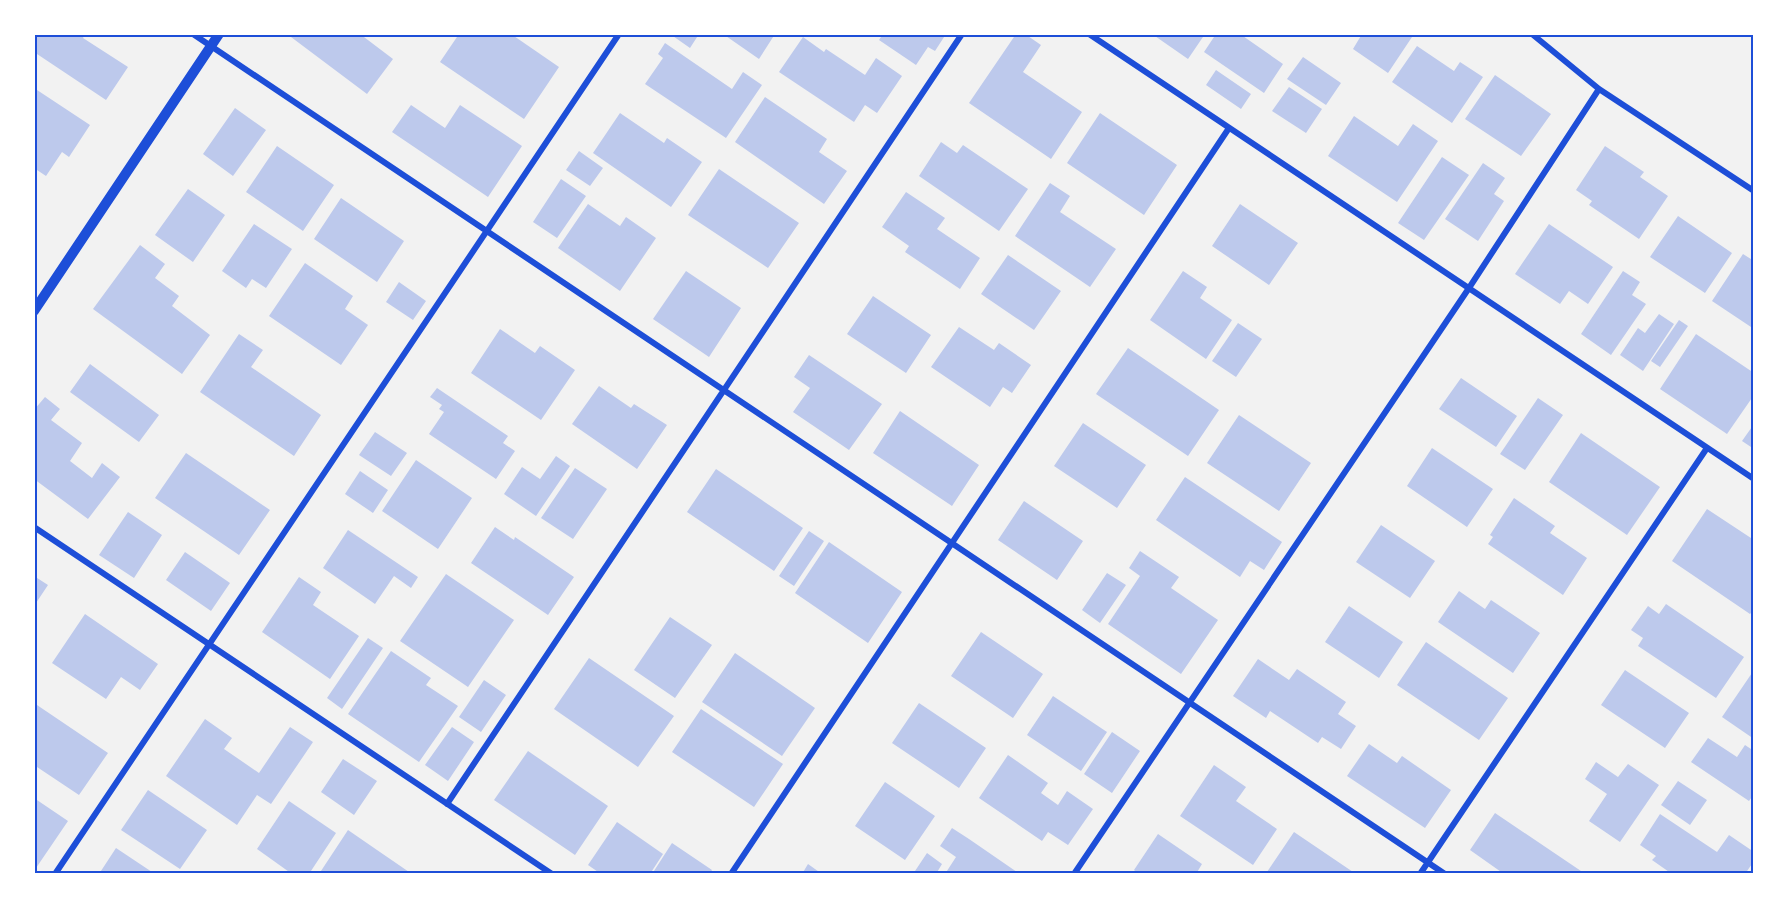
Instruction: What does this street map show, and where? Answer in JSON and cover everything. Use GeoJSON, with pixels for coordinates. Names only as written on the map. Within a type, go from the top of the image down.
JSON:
{"type":"FeatureCollection","features":[{"type":"Feature","properties":{"kind":"street"},"geometry":{"type":"LineString","coordinates":[[193,34],[1445,873]]}},
{"type":"Feature","properties":{"kind":"street"},"geometry":{"type":"LineString","coordinates":[[34,311],[219,34]]}},
{"type":"Feature","properties":{"kind":"street"},"geometry":{"type":"LineString","coordinates":[[55,873],[619,34]]}},
{"type":"Feature","properties":{"kind":"street"},"geometry":{"type":"LineString","coordinates":[[447,804],[962,34]]}},
{"type":"Feature","properties":{"kind":"street"},"geometry":{"type":"LineString","coordinates":[[1089,34],[1754,479]]}},
{"type":"Feature","properties":{"kind":"street"},"geometry":{"type":"LineString","coordinates":[[1532,34],[1599,89],[1754,191]]}},
{"type":"Feature","properties":{"kind":"street"},"geometry":{"type":"LineString","coordinates":[[1074,873],[1469,288],[1599,89]]}},
{"type":"Feature","properties":{"kind":"street"},"geometry":{"type":"LineString","coordinates":[[731,873],[1229,128]]}},
{"type":"Feature","properties":{"kind":"street"},"geometry":{"type":"LineString","coordinates":[[1420,873],[1707,448]]}},
{"type":"Feature","properties":{"kind":"street"},"geometry":{"type":"LineString","coordinates":[[34,527],[552,873]]}},
{"type":"Feature","properties":{"kind":"building"},"geometry":{"type":"Polygon","coordinates":[[[34,34],[85,34],[83,38],[128,67],[106,100],[34,52],[34,34]]]}},
{"type":"Feature","properties":{"kind":"building"},"geometry":{"type":"Polygon","coordinates":[[[287,34],[360,34],[393,59],[367,94],[287,34]]]}},
{"type":"Feature","properties":{"kind":"building"},"geometry":{"type":"Polygon","coordinates":[[[459,34],[511,34],[559,67],[524,119],[440,62],[459,34]]]}},
{"type":"Feature","properties":{"kind":"building"},"geometry":{"type":"Polygon","coordinates":[[[670,34],[699,34],[690,48],[670,34]]]}},
{"type":"Feature","properties":{"kind":"building"},"geometry":{"type":"Polygon","coordinates":[[[723,34],[775,34],[759,59],[723,34]]]}},
{"type":"Feature","properties":{"kind":"building"},"geometry":{"type":"Polygon","coordinates":[[[883,34],[946,34],[935,51],[928,47],[916,65],[879,40],[883,34]]]}},
{"type":"Feature","properties":{"kind":"building"},"geometry":{"type":"Polygon","coordinates":[[[1016,34],[1025,34],[1041,45],[1023,72],[1082,112],[1051,159],[969,103],[1016,34]]]}},
{"type":"Feature","properties":{"kind":"building"},"geometry":{"type":"Polygon","coordinates":[[[1152,34],[1205,34],[1188,59],[1152,34]]]}},
{"type":"Feature","properties":{"kind":"building"},"geometry":{"type":"Polygon","coordinates":[[[1216,34],[1240,34],[1283,64],[1264,93],[1204,52],[1216,34]]]}},
{"type":"Feature","properties":{"kind":"building"},"geometry":{"type":"Polygon","coordinates":[[[1362,34],[1414,34],[1388,73],[1353,49],[1362,34]]]}},
{"type":"Feature","properties":{"kind":"building"},"geometry":{"type":"Polygon","coordinates":[[[803,37],[824,52],[826,49],[865,75],[876,58],[902,76],[877,113],[865,105],[854,122],[779,72],[803,37]]]}},
{"type":"Feature","properties":{"kind":"building"},"geometry":{"type":"Polygon","coordinates":[[[665,43],[732,89],[743,72],[762,85],[726,138],[645,84],[663,58],[658,54],[665,43]]]}},
{"type":"Feature","properties":{"kind":"building"},"geometry":{"type":"Polygon","coordinates":[[[1417,46],[1454,71],[1460,62],[1483,77],[1452,123],[1392,82],[1417,46]]]}},
{"type":"Feature","properties":{"kind":"building"},"geometry":{"type":"Polygon","coordinates":[[[1303,57],[1341,83],[1326,105],[1287,79],[1303,57]]]}},
{"type":"Feature","properties":{"kind":"building"},"geometry":{"type":"Polygon","coordinates":[[[1216,70],[1251,94],[1241,109],[1206,85],[1216,70]]]}},
{"type":"Feature","properties":{"kind":"building"},"geometry":{"type":"Polygon","coordinates":[[[1495,75],[1551,114],[1521,156],[1465,119],[1495,75]]]}},
{"type":"Feature","properties":{"kind":"building"},"geometry":{"type":"Polygon","coordinates":[[[1289,87],[1322,109],[1306,133],[1272,111],[1289,87]]]}},
{"type":"Feature","properties":{"kind":"building"},"geometry":{"type":"Polygon","coordinates":[[[34,88],[90,125],[69,157],[62,152],[46,176],[34,168],[34,88]]]}},
{"type":"Feature","properties":{"kind":"building"},"geometry":{"type":"Polygon","coordinates":[[[765,97],[827,139],[819,152],[847,171],[824,204],[735,142],[765,97]]]}},
{"type":"Feature","properties":{"kind":"building"},"geometry":{"type":"Polygon","coordinates":[[[411,105],[445,128],[460,105],[522,146],[488,197],[392,132],[411,105]]]}},
{"type":"Feature","properties":{"kind":"building"},"geometry":{"type":"Polygon","coordinates":[[[235,108],[266,130],[233,176],[203,154],[235,108]]]}},
{"type":"Feature","properties":{"kind":"building"},"geometry":{"type":"Polygon","coordinates":[[[620,113],[664,143],[667,138],[702,162],[671,207],[593,153],[620,113]]]}},
{"type":"Feature","properties":{"kind":"building"},"geometry":{"type":"Polygon","coordinates":[[[1100,113],[1177,165],[1144,215],[1067,163],[1100,113]]]}},
{"type":"Feature","properties":{"kind":"building"},"geometry":{"type":"Polygon","coordinates":[[[1354,116],[1398,146],[1413,124],[1438,141],[1397,202],[1328,156],[1354,116]]]}},
{"type":"Feature","properties":{"kind":"building"},"geometry":{"type":"Polygon","coordinates":[[[941,142],[957,153],[963,145],[1028,189],[999,231],[919,176],[941,142]]]}},
{"type":"Feature","properties":{"kind":"building"},"geometry":{"type":"Polygon","coordinates":[[[277,146],[334,185],[303,231],[246,192],[277,146]]]}},
{"type":"Feature","properties":{"kind":"building"},"geometry":{"type":"Polygon","coordinates":[[[1605,146],[1644,172],[1640,177],[1668,196],[1639,239],[1589,205],[1592,201],[1576,190],[1605,146]]]}},
{"type":"Feature","properties":{"kind":"building"},"geometry":{"type":"Polygon","coordinates":[[[579,151],[603,168],[590,186],[566,170],[579,151]]]}},
{"type":"Feature","properties":{"kind":"building"},"geometry":{"type":"Polygon","coordinates":[[[1442,157],[1469,175],[1424,240],[1398,223],[1442,157]]]}},
{"type":"Feature","properties":{"kind":"building"},"geometry":{"type":"Polygon","coordinates":[[[1483,163],[1505,178],[1494,194],[1504,201],[1478,241],[1445,219],[1483,163]]]}},
{"type":"Feature","properties":{"kind":"building"},"geometry":{"type":"Polygon","coordinates":[[[719,169],[799,223],[768,268],[688,215],[719,169]]]}},
{"type":"Feature","properties":{"kind":"building"},"geometry":{"type":"Polygon","coordinates":[[[561,179],[586,196],[557,238],[533,222],[561,179]]]}},
{"type":"Feature","properties":{"kind":"building"},"geometry":{"type":"Polygon","coordinates":[[[1050,183],[1070,196],[1060,212],[1116,249],[1090,287],[1015,236],[1050,183]]]}},
{"type":"Feature","properties":{"kind":"building"},"geometry":{"type":"Polygon","coordinates":[[[188,189],[225,215],[193,262],[155,235],[188,189]]]}},
{"type":"Feature","properties":{"kind":"building"},"geometry":{"type":"Polygon","coordinates":[[[906,192],[945,218],[937,229],[980,258],[960,289],[905,252],[909,246],[882,227],[906,192]]]}},
{"type":"Feature","properties":{"kind":"building"},"geometry":{"type":"Polygon","coordinates":[[[341,198],[404,241],[377,282],[314,239],[341,198]]]}},
{"type":"Feature","properties":{"kind":"building"},"geometry":{"type":"Polygon","coordinates":[[[588,204],[620,226],[626,217],[656,238],[620,291],[558,248],[588,204]]]}},
{"type":"Feature","properties":{"kind":"building"},"geometry":{"type":"Polygon","coordinates":[[[1240,204],[1298,243],[1269,285],[1212,246],[1240,204]]]}},
{"type":"Feature","properties":{"kind":"building"},"geometry":{"type":"Polygon","coordinates":[[[1678,216],[1732,253],[1705,293],[1650,257],[1678,216]]]}},
{"type":"Feature","properties":{"kind":"building"},"geometry":{"type":"Polygon","coordinates":[[[254,224],[292,249],[266,288],[252,279],[246,288],[222,271],[254,224]]]}},
{"type":"Feature","properties":{"kind":"building"},"geometry":{"type":"Polygon","coordinates":[[[1549,224],[1613,267],[1588,304],[1569,291],[1560,304],[1515,274],[1549,224]]]}},
{"type":"Feature","properties":{"kind":"building"},"geometry":{"type":"Polygon","coordinates":[[[140,245],[165,264],[155,278],[179,296],[172,306],[210,335],[182,374],[93,309],[140,245]]]}},
{"type":"Feature","properties":{"kind":"building"},"geometry":{"type":"Polygon","coordinates":[[[1743,254],[1754,261],[1754,329],[1712,301],[1743,254]]]}},
{"type":"Feature","properties":{"kind":"building"},"geometry":{"type":"Polygon","coordinates":[[[1008,255],[1061,291],[1034,330],[981,294],[1008,255]]]}},
{"type":"Feature","properties":{"kind":"building"},"geometry":{"type":"Polygon","coordinates":[[[305,263],[353,296],[345,309],[368,325],[341,365],[269,316],[305,263]]]}},
{"type":"Feature","properties":{"kind":"building"},"geometry":{"type":"Polygon","coordinates":[[[686,271],[741,308],[709,357],[653,319],[686,271]]]}},
{"type":"Feature","properties":{"kind":"building"},"geometry":{"type":"Polygon","coordinates":[[[1183,271],[1207,287],[1200,298],[1232,320],[1206,359],[1150,320],[1183,271]]]}},
{"type":"Feature","properties":{"kind":"building"},"geometry":{"type":"Polygon","coordinates":[[[1623,271],[1640,282],[1632,295],[1646,304],[1611,355],[1581,334],[1623,271]]]}},
{"type":"Feature","properties":{"kind":"building"},"geometry":{"type":"Polygon","coordinates":[[[399,282],[426,301],[413,320],[386,302],[399,282]]]}},
{"type":"Feature","properties":{"kind":"building"},"geometry":{"type":"Polygon","coordinates":[[[873,296],[931,335],[906,373],[847,334],[873,296]]]}},
{"type":"Feature","properties":{"kind":"building"},"geometry":{"type":"Polygon","coordinates":[[[1659,314],[1674,324],[1643,371],[1620,355],[1638,328],[1645,333],[1659,314]]]}},
{"type":"Feature","properties":{"kind":"building"},"geometry":{"type":"Polygon","coordinates":[[[1679,320],[1688,326],[1660,367],[1651,361],[1679,320]]]}},
{"type":"Feature","properties":{"kind":"building"},"geometry":{"type":"Polygon","coordinates":[[[1238,323],[1262,339],[1236,377],[1212,361],[1238,323]]]}},
{"type":"Feature","properties":{"kind":"building"},"geometry":{"type":"Polygon","coordinates":[[[959,327],[994,350],[999,343],[1031,365],[1012,393],[1003,387],[990,407],[931,367],[959,327]]]}},
{"type":"Feature","properties":{"kind":"building"},"geometry":{"type":"Polygon","coordinates":[[[500,329],[535,353],[540,346],[575,370],[541,420],[471,373],[500,329]]]}},
{"type":"Feature","properties":{"kind":"building"},"geometry":{"type":"Polygon","coordinates":[[[239,334],[263,350],[251,367],[321,415],[294,456],[200,392],[239,334]]]}},
{"type":"Feature","properties":{"kind":"building"},"geometry":{"type":"Polygon","coordinates":[[[1696,334],[1754,373],[1754,395],[1727,434],[1660,389],[1696,334]]]}},
{"type":"Feature","properties":{"kind":"building"},"geometry":{"type":"Polygon","coordinates":[[[1128,348],[1219,410],[1188,456],[1096,394],[1128,348]]]}},
{"type":"Feature","properties":{"kind":"building"},"geometry":{"type":"Polygon","coordinates":[[[809,355],[882,404],[849,450],[793,412],[810,388],[794,377],[809,355]]]}},
{"type":"Feature","properties":{"kind":"building"},"geometry":{"type":"Polygon","coordinates":[[[90,364],[159,415],[139,442],[70,392],[90,364]]]}},
{"type":"Feature","properties":{"kind":"building"},"geometry":{"type":"Polygon","coordinates":[[[1461,378],[1517,416],[1496,447],[1439,409],[1461,378]]]}},
{"type":"Feature","properties":{"kind":"building"},"geometry":{"type":"Polygon","coordinates":[[[599,386],[631,408],[634,404],[667,425],[637,469],[572,424],[599,386]]]}},
{"type":"Feature","properties":{"kind":"building"},"geometry":{"type":"Polygon","coordinates":[[[437,388],[508,436],[503,443],[515,451],[496,479],[429,434],[444,412],[439,409],[442,405],[430,397],[437,388]]]}},
{"type":"Feature","properties":{"kind":"building"},"geometry":{"type":"Polygon","coordinates":[[[45,397],[60,409],[51,420],[82,443],[70,461],[92,478],[102,463],[120,477],[88,519],[34,479],[34,410],[45,397]]]}},
{"type":"Feature","properties":{"kind":"building"},"geometry":{"type":"Polygon","coordinates":[[[1538,398],[1563,415],[1525,470],[1500,454],[1538,398]]]}},
{"type":"Feature","properties":{"kind":"building"},"geometry":{"type":"Polygon","coordinates":[[[900,411],[979,465],[952,506],[873,453],[900,411]]]}},
{"type":"Feature","properties":{"kind":"building"},"geometry":{"type":"Polygon","coordinates":[[[1239,415],[1311,463],[1279,511],[1207,463],[1239,415]]]}},
{"type":"Feature","properties":{"kind":"building"},"geometry":{"type":"Polygon","coordinates":[[[1083,423],[1146,465],[1117,508],[1054,466],[1083,423]]]}},
{"type":"Feature","properties":{"kind":"building"},"geometry":{"type":"Polygon","coordinates":[[[1754,424],[1754,449],[1742,441],[1754,424]]]}},
{"type":"Feature","properties":{"kind":"building"},"geometry":{"type":"Polygon","coordinates":[[[375,432],[407,453],[391,476],[359,455],[375,432]]]}},
{"type":"Feature","properties":{"kind":"building"},"geometry":{"type":"Polygon","coordinates":[[[1581,433],[1660,487],[1627,535],[1549,482],[1581,433]]]}},
{"type":"Feature","properties":{"kind":"building"},"geometry":{"type":"Polygon","coordinates":[[[1432,448],[1493,489],[1467,527],[1407,486],[1432,448]]]}},
{"type":"Feature","properties":{"kind":"building"},"geometry":{"type":"Polygon","coordinates":[[[186,453],[270,510],[239,555],[155,498],[186,453]]]}},
{"type":"Feature","properties":{"kind":"building"},"geometry":{"type":"Polygon","coordinates":[[[556,456],[570,466],[536,516],[504,494],[522,467],[540,479],[556,456]]]}},
{"type":"Feature","properties":{"kind":"building"},"geometry":{"type":"Polygon","coordinates":[[[416,460],[472,498],[438,549],[382,511],[416,460]]]}},
{"type":"Feature","properties":{"kind":"building"},"geometry":{"type":"Polygon","coordinates":[[[575,468],[607,489],[573,539],[541,518],[575,468]]]}},
{"type":"Feature","properties":{"kind":"building"},"geometry":{"type":"Polygon","coordinates":[[[716,469],[803,528],[774,571],[687,512],[716,469]]]}},
{"type":"Feature","properties":{"kind":"building"},"geometry":{"type":"Polygon","coordinates":[[[360,471],[388,490],[373,513],[345,494],[360,471]]]}},
{"type":"Feature","properties":{"kind":"building"},"geometry":{"type":"Polygon","coordinates":[[[1185,477],[1282,542],[1264,570],[1250,561],[1240,577],[1156,520],[1185,477]]]}},
{"type":"Feature","properties":{"kind":"building"},"geometry":{"type":"Polygon","coordinates":[[[1514,498],[1555,526],[1550,533],[1587,558],[1563,595],[1488,544],[1493,537],[1490,535],[1514,498]]]}},
{"type":"Feature","properties":{"kind":"building"},"geometry":{"type":"Polygon","coordinates":[[[1024,501],[1083,541],[1057,580],[998,540],[1024,501]]]}},
{"type":"Feature","properties":{"kind":"building"},"geometry":{"type":"Polygon","coordinates":[[[1707,509],[1754,540],[1754,610],[1750,614],[1672,561],[1707,509]]]}},
{"type":"Feature","properties":{"kind":"building"},"geometry":{"type":"Polygon","coordinates":[[[128,512],[162,535],[134,578],[99,555],[128,512]]]}},
{"type":"Feature","properties":{"kind":"building"},"geometry":{"type":"Polygon","coordinates":[[[1381,525],[1435,561],[1410,598],[1356,562],[1381,525]]]}},
{"type":"Feature","properties":{"kind":"building"},"geometry":{"type":"Polygon","coordinates":[[[495,527],[514,540],[515,537],[574,577],[548,615],[471,563],[495,527]]]}},
{"type":"Feature","properties":{"kind":"building"},"geometry":{"type":"Polygon","coordinates":[[[348,530],[418,577],[411,588],[394,576],[375,604],[323,568],[348,530]]]}},
{"type":"Feature","properties":{"kind":"building"},"geometry":{"type":"Polygon","coordinates":[[[809,531],[824,541],[794,586],[779,576],[809,531]]]}},
{"type":"Feature","properties":{"kind":"building"},"geometry":{"type":"Polygon","coordinates":[[[829,542],[902,592],[868,643],[795,593],[829,542]]]}},
{"type":"Feature","properties":{"kind":"building"},"geometry":{"type":"Polygon","coordinates":[[[1140,551],[1179,577],[1171,588],[1218,620],[1181,674],[1108,624],[1140,576],[1129,568],[1140,551]]]}},
{"type":"Feature","properties":{"kind":"building"},"geometry":{"type":"Polygon","coordinates":[[[185,552],[230,583],[211,611],[166,580],[185,552]]]}},
{"type":"Feature","properties":{"kind":"building"},"geometry":{"type":"Polygon","coordinates":[[[1107,573],[1126,585],[1100,623],[1082,610],[1107,573]]]}},
{"type":"Feature","properties":{"kind":"building"},"geometry":{"type":"Polygon","coordinates":[[[446,574],[514,620],[468,687],[400,641],[446,574]]]}},
{"type":"Feature","properties":{"kind":"building"},"geometry":{"type":"Polygon","coordinates":[[[34,576],[48,585],[34,606],[34,576]]]}},
{"type":"Feature","properties":{"kind":"building"},"geometry":{"type":"Polygon","coordinates":[[[299,577],[321,592],[313,605],[359,636],[330,679],[262,632],[299,577]]]}},
{"type":"Feature","properties":{"kind":"building"},"geometry":{"type":"Polygon","coordinates":[[[1459,591],[1485,609],[1491,600],[1540,633],[1513,673],[1438,622],[1459,591]]]}},
{"type":"Feature","properties":{"kind":"building"},"geometry":{"type":"Polygon","coordinates":[[[1666,604],[1744,657],[1716,698],[1638,646],[1643,638],[1631,630],[1648,606],[1659,614],[1666,604]]]}},
{"type":"Feature","properties":{"kind":"building"},"geometry":{"type":"Polygon","coordinates":[[[1349,606],[1403,642],[1379,678],[1325,642],[1349,606]]]}},
{"type":"Feature","properties":{"kind":"building"},"geometry":{"type":"Polygon","coordinates":[[[85,614],[158,664],[140,690],[121,677],[106,699],[52,663],[85,614]]]}},
{"type":"Feature","properties":{"kind":"building"},"geometry":{"type":"Polygon","coordinates":[[[670,617],[712,645],[675,698],[634,670],[670,617]]]}},
{"type":"Feature","properties":{"kind":"building"},"geometry":{"type":"Polygon","coordinates":[[[981,632],[1043,674],[1013,718],[951,676],[981,632]]]}},
{"type":"Feature","properties":{"kind":"building"},"geometry":{"type":"Polygon","coordinates":[[[368,638],[383,648],[342,709],[327,698],[368,638]]]}},
{"type":"Feature","properties":{"kind":"building"},"geometry":{"type":"Polygon","coordinates":[[[1426,642],[1508,698],[1479,740],[1397,685],[1426,642]]]}},
{"type":"Feature","properties":{"kind":"building"},"geometry":{"type":"Polygon","coordinates":[[[391,651],[431,678],[426,685],[458,706],[419,762],[348,714],[391,651]]]}},
{"type":"Feature","properties":{"kind":"building"},"geometry":{"type":"Polygon","coordinates":[[[735,653],[815,708],[782,756],[702,702],[735,653]]]}},
{"type":"Feature","properties":{"kind":"building"},"geometry":{"type":"Polygon","coordinates":[[[589,658],[674,716],[638,767],[554,709],[589,658]]]}},
{"type":"Feature","properties":{"kind":"building"},"geometry":{"type":"Polygon","coordinates":[[[1258,659],[1289,680],[1297,669],[1346,702],[1338,714],[1356,726],[1341,749],[1322,737],[1318,743],[1270,711],[1266,718],[1233,696],[1258,659]]]}},
{"type":"Feature","properties":{"kind":"building"},"geometry":{"type":"Polygon","coordinates":[[[1625,670],[1689,713],[1665,748],[1601,705],[1625,670]]]}},
{"type":"Feature","properties":{"kind":"building"},"geometry":{"type":"Polygon","coordinates":[[[1754,670],[1754,739],[1722,717],[1754,670]]]}},
{"type":"Feature","properties":{"kind":"building"},"geometry":{"type":"Polygon","coordinates":[[[484,680],[506,695],[481,732],[459,717],[484,680]]]}},
{"type":"Feature","properties":{"kind":"building"},"geometry":{"type":"Polygon","coordinates":[[[1053,696],[1107,732],[1081,771],[1027,735],[1053,696]]]}},
{"type":"Feature","properties":{"kind":"building"},"geometry":{"type":"Polygon","coordinates":[[[34,703],[108,753],[79,795],[34,765],[34,703]]]}},
{"type":"Feature","properties":{"kind":"building"},"geometry":{"type":"Polygon","coordinates":[[[919,703],[986,748],[959,788],[892,743],[919,703]]]}},
{"type":"Feature","properties":{"kind":"building"},"geometry":{"type":"Polygon","coordinates":[[[701,709],[783,764],[754,807],[672,752],[701,709]]]}},
{"type":"Feature","properties":{"kind":"building"},"geometry":{"type":"Polygon","coordinates":[[[205,719],[232,738],[224,749],[259,773],[290,727],[313,742],[271,804],[257,795],[237,825],[166,776],[205,719]]]}},
{"type":"Feature","properties":{"kind":"building"},"geometry":{"type":"Polygon","coordinates":[[[452,727],[474,742],[448,781],[425,765],[452,727]]]}},
{"type":"Feature","properties":{"kind":"building"},"geometry":{"type":"Polygon","coordinates":[[[1112,732],[1140,751],[1112,793],[1084,774],[1112,732]]]}},
{"type":"Feature","properties":{"kind":"building"},"geometry":{"type":"Polygon","coordinates":[[[1708,738],[1737,757],[1745,745],[1754,751],[1754,794],[1749,801],[1691,762],[1708,738]]]}},
{"type":"Feature","properties":{"kind":"building"},"geometry":{"type":"Polygon","coordinates":[[[1369,744],[1397,763],[1402,756],[1451,790],[1425,828],[1347,776],[1369,744]]]}},
{"type":"Feature","properties":{"kind":"building"},"geometry":{"type":"Polygon","coordinates":[[[528,751],[608,806],[575,855],[494,800],[528,751]]]}},
{"type":"Feature","properties":{"kind":"building"},"geometry":{"type":"Polygon","coordinates":[[[1008,755],[1048,783],[1041,793],[1058,805],[1067,791],[1093,809],[1068,845],[1048,832],[1042,841],[979,798],[1008,755]]]}},
{"type":"Feature","properties":{"kind":"building"},"geometry":{"type":"Polygon","coordinates":[[[343,759],[377,781],[354,815],[321,792],[343,759]]]}},
{"type":"Feature","properties":{"kind":"building"},"geometry":{"type":"Polygon","coordinates":[[[1596,762],[1618,777],[1628,764],[1659,785],[1620,842],[1589,821],[1607,794],[1585,779],[1596,762]]]}},
{"type":"Feature","properties":{"kind":"building"},"geometry":{"type":"Polygon","coordinates":[[[1214,765],[1246,787],[1236,801],[1277,829],[1253,865],[1180,816],[1214,765]]]}},
{"type":"Feature","properties":{"kind":"building"},"geometry":{"type":"Polygon","coordinates":[[[1678,781],[1707,800],[1690,825],[1661,805],[1678,781]]]}},
{"type":"Feature","properties":{"kind":"building"},"geometry":{"type":"Polygon","coordinates":[[[885,782],[935,816],[905,860],[855,826],[885,782]]]}},
{"type":"Feature","properties":{"kind":"building"},"geometry":{"type":"Polygon","coordinates":[[[148,790],[207,830],[180,869],[121,830],[148,790]]]}},
{"type":"Feature","properties":{"kind":"building"},"geometry":{"type":"Polygon","coordinates":[[[34,798],[68,821],[34,871],[34,798]]]}},
{"type":"Feature","properties":{"kind":"building"},"geometry":{"type":"Polygon","coordinates":[[[289,801],[336,833],[309,874],[292,874],[257,849],[289,801]]]}},
{"type":"Feature","properties":{"kind":"building"},"geometry":{"type":"Polygon","coordinates":[[[1495,813],[1581,871],[1580,874],[1504,874],[1470,850],[1495,813]]]}},
{"type":"Feature","properties":{"kind":"building"},"geometry":{"type":"Polygon","coordinates":[[[1660,814],[1717,852],[1729,835],[1754,852],[1754,861],[1745,874],[1672,874],[1652,860],[1656,856],[1640,845],[1660,814]]]}},
{"type":"Feature","properties":{"kind":"building"},"geometry":{"type":"Polygon","coordinates":[[[617,822],[663,854],[650,874],[601,874],[588,865],[617,822]]]}},
{"type":"Feature","properties":{"kind":"building"},"geometry":{"type":"Polygon","coordinates":[[[952,828],[1020,874],[945,874],[956,857],[940,846],[952,828]]]}},
{"type":"Feature","properties":{"kind":"building"},"geometry":{"type":"Polygon","coordinates":[[[348,830],[377,850],[412,874],[319,874],[348,830]]]}},
{"type":"Feature","properties":{"kind":"building"},"geometry":{"type":"Polygon","coordinates":[[[1294,832],[1356,874],[1267,872],[1294,832]]]}},
{"type":"Feature","properties":{"kind":"building"},"geometry":{"type":"Polygon","coordinates":[[[1158,834],[1202,864],[1196,874],[1138,874],[1134,870],[1158,834]]]}},
{"type":"Feature","properties":{"kind":"building"},"geometry":{"type":"Polygon","coordinates":[[[672,843],[712,870],[710,874],[652,874],[672,843]]]}},
{"type":"Feature","properties":{"kind":"building"},"geometry":{"type":"Polygon","coordinates":[[[116,848],[152,872],[151,874],[99,874],[116,848]]]}},
{"type":"Feature","properties":{"kind":"building"},"geometry":{"type":"Polygon","coordinates":[[[927,853],[942,864],[936,874],[913,874],[927,853]]]}},
{"type":"Feature","properties":{"kind":"building"},"geometry":{"type":"Polygon","coordinates":[[[808,864],[822,874],[802,874],[808,864]]]}}]}
